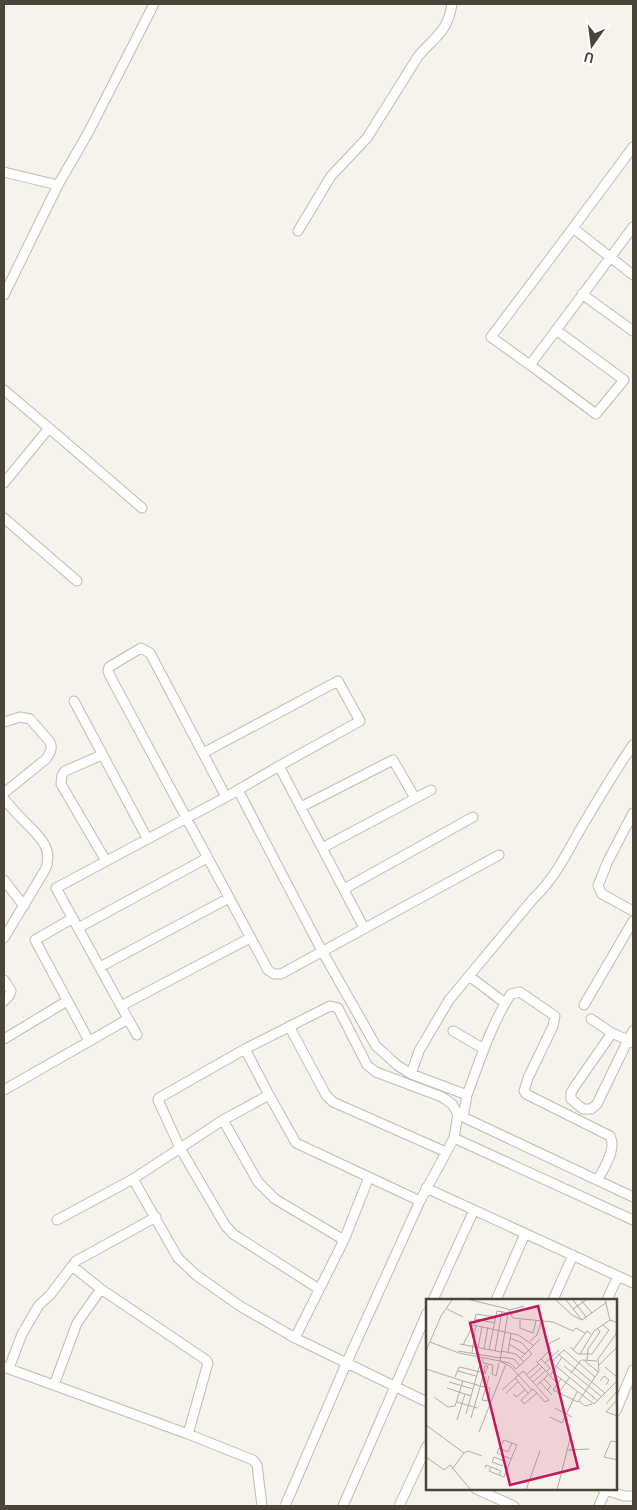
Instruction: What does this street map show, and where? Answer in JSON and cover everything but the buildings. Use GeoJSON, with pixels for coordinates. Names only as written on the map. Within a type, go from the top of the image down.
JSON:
{"type":"FeatureCollection","features":[{"type":"Feature","properties":{"kind":"street"},"geometry":{"type":"LineString","coordinates":[[4,295],[58,185],[88,133],[154,4]]}},
{"type":"Feature","properties":{"kind":"street"},"geometry":{"type":"LineString","coordinates":[[298,231],[332,176],[367,138],[416,58],[446,24],[452,4]]}},
{"type":"Feature","properties":{"kind":"street"},"geometry":{"type":"LineString","coordinates":[[556,330],[624,380],[596,414],[491,338],[633,147]]}},
{"type":"Feature","properties":{"kind":"street"},"geometry":{"type":"LineString","coordinates":[[4,172],[58,185]]}},
{"type":"Feature","properties":{"kind":"street"},"geometry":{"type":"LineString","coordinates":[[530,365],[633,226]]}},
{"type":"Feature","properties":{"kind":"street"},"geometry":{"type":"LineString","coordinates":[[573,228],[633,275]]}},
{"type":"Feature","properties":{"kind":"street"},"geometry":{"type":"LineString","coordinates":[[582,294],[633,331]]}},
{"type":"Feature","properties":{"kind":"street"},"geometry":{"type":"LineString","coordinates":[[4,390],[142,508]]}},
{"type":"Feature","properties":{"kind":"street"},"geometry":{"type":"LineString","coordinates":[[4,483],[49,428]]}},
{"type":"Feature","properties":{"kind":"street"},"geometry":{"type":"LineString","coordinates":[[4,518],[77,581]]}},
{"type":"Feature","properties":{"kind":"street"},"geometry":{"type":"LineString","coordinates":[[226,797],[150,653],[144,649],[138,650],[109,667],[108,671],[207,858],[268,970],[274,974],[281,974],[499,855]]}},
{"type":"Feature","properties":{"kind":"street"},"geometry":{"type":"LineString","coordinates":[[137,1035],[56,888],[226,797],[360,722],[338,681],[203,752]]}},
{"type":"Feature","properties":{"kind":"street"},"geometry":{"type":"LineString","coordinates":[[74,701],[147,838]]}},
{"type":"Feature","properties":{"kind":"street"},"geometry":{"type":"LineString","coordinates":[[4,722],[20,717],[30,719],[45,735],[52,746],[50,754],[46,758],[4,793]]}},
{"type":"Feature","properties":{"kind":"street"},"geometry":{"type":"LineString","coordinates":[[411,1074],[419,1051],[448,1000],[559,869],[609,781],[633,745]]}},
{"type":"Feature","properties":{"kind":"street"},"geometry":{"type":"LineString","coordinates":[[102,755],[65,771],[61,784],[106,860]]}},
{"type":"Feature","properties":{"kind":"street"},"geometry":{"type":"LineString","coordinates":[[301,807],[392,760],[415,798]]}},
{"type":"Feature","properties":{"kind":"street"},"geometry":{"type":"LineString","coordinates":[[279,766],[364,928]]}},
{"type":"Feature","properties":{"kind":"street"},"geometry":{"type":"LineString","coordinates":[[238,790],[322,950],[376,1046],[396,1065],[411,1074],[467,1095]]}},
{"type":"Feature","properties":{"kind":"street"},"geometry":{"type":"LineString","coordinates":[[322,848],[431,790]]}},
{"type":"Feature","properties":{"kind":"street"},"geometry":{"type":"LineString","coordinates":[[4,799],[40,836],[49,858],[46,870],[4,938]]}},
{"type":"Feature","properties":{"kind":"street"},"geometry":{"type":"LineString","coordinates":[[633,813],[606,862],[598,886],[602,894],[633,911]]}},
{"type":"Feature","properties":{"kind":"street"},"geometry":{"type":"LineString","coordinates":[[344,888],[473,817]]}},
{"type":"Feature","properties":{"kind":"street"},"geometry":{"type":"LineString","coordinates":[[78,928],[207,858]]}},
{"type":"Feature","properties":{"kind":"street"},"geometry":{"type":"LineString","coordinates":[[4,880],[24,906]]}},
{"type":"Feature","properties":{"kind":"street"},"geometry":{"type":"LineString","coordinates":[[100,967],[229,898]]}},
{"type":"Feature","properties":{"kind":"street"},"geometry":{"type":"LineString","coordinates":[[73,918],[35,940],[89,1041]]}},
{"type":"Feature","properties":{"kind":"street"},"geometry":{"type":"LineString","coordinates":[[584,1005],[633,921]]}},
{"type":"Feature","properties":{"kind":"street"},"geometry":{"type":"LineString","coordinates":[[122,1006],[250,938]]}},
{"type":"Feature","properties":{"kind":"street"},"geometry":{"type":"LineString","coordinates":[[469,976],[505,1003]]}},
{"type":"Feature","properties":{"kind":"street"},"geometry":{"type":"LineString","coordinates":[[4,980],[11,991],[10,996],[4,1001]]}},
{"type":"Feature","properties":{"kind":"street"},"geometry":{"type":"LineString","coordinates":[[285,1506],[346,1364],[420,1201],[454,1138],[460,1115],[484,1049],[511,994],[520,992],[554,1016],[553,1026],[528,1078],[524,1091],[526,1094],[610,1136],[613,1142],[612,1149],[598,1180]]}},
{"type":"Feature","properties":{"kind":"street"},"geometry":{"type":"LineString","coordinates":[[4,1039],[67,1001]]}},
{"type":"Feature","properties":{"kind":"street"},"geometry":{"type":"LineString","coordinates":[[319,1289],[233,1234],[225,1225],[180,1148],[159,1103],[159,1098],[245,1049],[330,1006],[338,1008],[367,1065],[376,1072],[442,1098],[452,1104],[460,1115],[633,1197]]}},
{"type":"Feature","properties":{"kind":"street"},"geometry":{"type":"LineString","coordinates":[[4,1090],[128,1019]]}},
{"type":"Feature","properties":{"kind":"street"},"geometry":{"type":"LineString","coordinates":[[591,1019],[612,1033],[631,1042]]}},
{"type":"Feature","properties":{"kind":"street"},"geometry":{"type":"LineString","coordinates":[[289,1026],[326,1095],[333,1102],[446,1152]]}},
{"type":"Feature","properties":{"kind":"street"},"geometry":{"type":"LineString","coordinates":[[453,1031],[484,1049]]}},
{"type":"Feature","properties":{"kind":"street"},"geometry":{"type":"LineString","coordinates":[[612,1033],[571,1093],[571,1099],[583,1109],[591,1109],[597,1104],[631,1042],[633,1031]]}},
{"type":"Feature","properties":{"kind":"street"},"geometry":{"type":"LineString","coordinates":[[245,1049],[296,1143],[420,1201]]}},
{"type":"Feature","properties":{"kind":"street"},"geometry":{"type":"LineString","coordinates":[[57,1220],[133,1179],[223,1120],[269,1095]]}},
{"type":"Feature","properties":{"kind":"street"},"geometry":{"type":"LineString","coordinates":[[223,1120],[258,1182],[265,1190],[275,1199],[344,1240]]}},
{"type":"Feature","properties":{"kind":"street"},"geometry":{"type":"LineString","coordinates":[[454,1138],[633,1220]]}},
{"type":"Feature","properties":{"kind":"street"},"geometry":{"type":"LineString","coordinates":[[295,1338],[344,1240],[369,1177]]}},
{"type":"Feature","properties":{"kind":"street"},"geometry":{"type":"LineString","coordinates":[[133,1179],[178,1258],[186,1267],[240,1306],[295,1338],[426,1402]]}},
{"type":"Feature","properties":{"kind":"street"},"geometry":{"type":"LineString","coordinates":[[426,1188],[633,1283]]}},
{"type":"Feature","properties":{"kind":"street"},"geometry":{"type":"LineString","coordinates":[[433,1299],[474,1210]]}},
{"type":"Feature","properties":{"kind":"street"},"geometry":{"type":"LineString","coordinates":[[156,1217],[76,1261],[50,1295],[39,1305],[22,1334],[6,1368],[188,1434],[255,1462],[257,1465],[262,1506]]}},
{"type":"Feature","properties":{"kind":"street"},"geometry":{"type":"LineString","coordinates":[[496,1299],[526,1234]]}},
{"type":"Feature","properties":{"kind":"street"},"geometry":{"type":"LineString","coordinates":[[553,1299],[573,1255]]}},
{"type":"Feature","properties":{"kind":"street"},"geometry":{"type":"LineString","coordinates":[[72,1266],[101,1289],[206,1360],[208,1363],[188,1434]]}},
{"type":"Feature","properties":{"kind":"street"},"geometry":{"type":"LineString","coordinates":[[607,1299],[618,1276]]}},
{"type":"Feature","properties":{"kind":"street"},"geometry":{"type":"LineString","coordinates":[[54,1385],[77,1323],[101,1289]]}},
{"type":"Feature","properties":{"kind":"street"},"geometry":{"type":"LineString","coordinates":[[342,1506],[426,1316]]}},
{"type":"Feature","properties":{"kind":"street"},"geometry":{"type":"LineString","coordinates":[[617,1409],[633,1370]]}},
{"type":"Feature","properties":{"kind":"street"},"geometry":{"type":"LineString","coordinates":[[398,1506],[423,1465],[426,1451]]}},
{"type":"Feature","properties":{"kind":"street"},"geometry":{"type":"LineString","coordinates":[[478,1490],[514,1506]]}},
{"type":"Feature","properties":{"kind":"street"},"geometry":{"type":"LineString","coordinates":[[599,1506],[605,1490]]}},
{"type":"Feature","properties":{"kind":"street"},"geometry":{"type":"LineString","coordinates":[[608,1490],[624,1496],[633,1496]]}}]}
